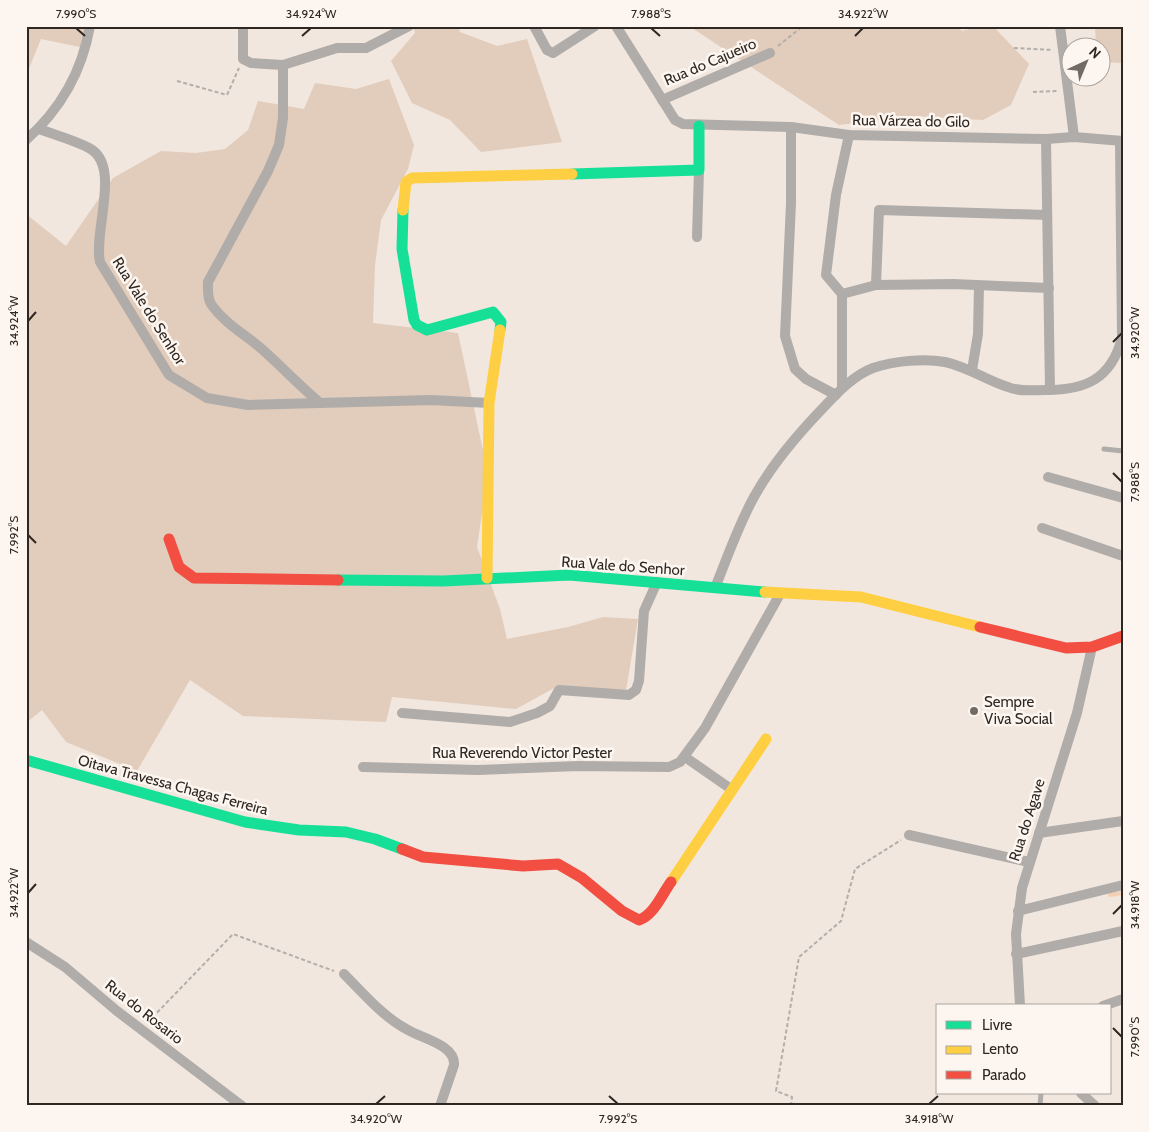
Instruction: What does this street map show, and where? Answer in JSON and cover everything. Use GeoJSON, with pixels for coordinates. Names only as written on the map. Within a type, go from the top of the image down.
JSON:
{"type":"FeatureCollection","features":[{"type":"Feature","properties":{"kind":"street"},"geometry":{"type":"LineString","coordinates":[[26,140],[38,129],[67,94],[86,50],[90,26]]}},
{"type":"Feature","properties":{"kind":"street"},"geometry":{"type":"LineString","coordinates":[[243,26],[242,58],[250,63],[283,65],[337,48],[366,48],[409,26]]}},
{"type":"Feature","properties":{"kind":"street"},"geometry":{"type":"LineString","coordinates":[[534,26],[548,50],[553,53],[595,26]]}},
{"type":"Feature","properties":{"kind":"street","name":"Rua Várzea do Gilo"},"geometry":{"type":"LineString","coordinates":[[616,26],[675,120],[683,124],[699,126],[791,127],[850,136],[1046,139],[1074,137],[1122,141]]}},
{"type":"Feature","properties":{"kind":"street"},"geometry":{"type":"LineString","coordinates":[[1060,26],[1062,42]]}},
{"type":"Feature","properties":{"kind":"street","name":"Rua do Cajueiro"},"geometry":{"type":"LineString","coordinates":[[662,100],[770,53]]}},
{"type":"Feature","properties":{"kind":"street"},"geometry":{"type":"LineString","coordinates":[[283,65],[283,118],[279,145],[268,171],[208,282],[207,292],[210,303],[223,318],[263,350],[291,379],[319,402]]}},
{"type":"Feature","properties":{"kind":"street"},"geometry":{"type":"LineString","coordinates":[[1068,88],[1074,137]]}},
{"type":"Feature","properties":{"kind":"street"},"geometry":{"type":"LineString","coordinates":[[697,237],[699,126]]}},
{"type":"Feature","properties":{"kind":"street"},"geometry":{"type":"LineString","coordinates":[[791,127],[791,203],[785,336],[796,369],[806,379],[839,391]]}},
{"type":"Feature","properties":{"kind":"street","name":"Rua Vale do Senhor"},"geometry":{"type":"LineString","coordinates":[[38,129],[91,149],[104,166],[106,186],[97,248],[100,262],[169,375],[207,398],[248,405],[431,400],[489,403]]}},
{"type":"Feature","properties":{"kind":"street"},"geometry":{"type":"LineString","coordinates":[[839,391],[842,294],[826,275],[836,195],[850,136]]}},
{"type":"Feature","properties":{"kind":"street"},"geometry":{"type":"LineString","coordinates":[[1046,139],[1050,390]]}},
{"type":"Feature","properties":{"kind":"street"},"geometry":{"type":"LineString","coordinates":[[715,588],[744,517],[761,485],[793,440],[839,391],[872,368],[889,364],[942,362],[972,370],[1008,387],[1024,390],[1050,390],[1087,385],[1108,369],[1118,355],[1122,338],[1122,141]]}},
{"type":"Feature","properties":{"kind":"street"},"geometry":{"type":"LineString","coordinates":[[487,578],[489,403],[502,328],[498,317],[493,312],[487,312],[427,330],[417,325],[414,320],[402,249],[406,182],[412,178],[699,170]]}},
{"type":"Feature","properties":{"kind":"street"},"geometry":{"type":"LineString","coordinates":[[876,285],[879,210],[1047,216]]}},
{"type":"Feature","properties":{"kind":"street"},"geometry":{"type":"LineString","coordinates":[[842,294],[876,285],[953,284],[1049,288]]}},
{"type":"Feature","properties":{"kind":"street"},"geometry":{"type":"LineString","coordinates":[[972,370],[978,334],[979,286]]}},
{"type":"Feature","properties":{"kind":"street"},"geometry":{"type":"LineString","coordinates":[[1048,477],[1123,498]]}},
{"type":"Feature","properties":{"kind":"street"},"geometry":{"type":"LineString","coordinates":[[1042,528],[1123,556]]}},
{"type":"Feature","properties":{"kind":"street","name":"Rua Vale do Senhor"},"geometry":{"type":"LineString","coordinates":[[169,539],[176,564],[184,573],[194,578],[443,581],[569,575],[780,594],[861,597],[1066,648],[1092,647],[1123,636]]}},
{"type":"Feature","properties":{"kind":"street"},"geometry":{"type":"LineString","coordinates":[[402,713],[510,722],[537,713],[550,706],[559,690],[629,695],[636,690],[639,681],[644,611],[657,582]]}},
{"type":"Feature","properties":{"kind":"street"},"geometry":{"type":"LineString","coordinates":[[731,789],[683,760],[705,728],[780,594]]}},
{"type":"Feature","properties":{"kind":"street","name":"Rua do Agave"},"geometry":{"type":"LineString","coordinates":[[1020,1004],[1016,954],[1018,912],[1030,862],[1081,696],[1092,647]]}},
{"type":"Feature","properties":{"kind":"street","name":"Oitava Travessa Chagas Ferreira"},"geometry":{"type":"LineString","coordinates":[[26,760],[244,822],[269,826],[355,833],[375,838],[422,857],[514,866],[558,864],[582,878],[622,911],[640,920],[645,918],[652,910],[766,739]]}},
{"type":"Feature","properties":{"kind":"street","name":"Rua Reverendo Victor Pester"},"geometry":{"type":"LineString","coordinates":[[363,767],[478,770],[578,766],[669,767],[683,760]]}},
{"type":"Feature","properties":{"kind":"street"},"geometry":{"type":"LineString","coordinates":[[1039,833],[1123,821]]}},
{"type":"Feature","properties":{"kind":"street"},"geometry":{"type":"LineString","coordinates":[[910,835],[1030,862]]}},
{"type":"Feature","properties":{"kind":"street"},"geometry":{"type":"LineString","coordinates":[[1018,912],[1123,885]]}},
{"type":"Feature","properties":{"kind":"street"},"geometry":{"type":"LineString","coordinates":[[1016,954],[1123,930]]}},
{"type":"Feature","properties":{"kind":"street","name":"Rua do Rosario"},"geometry":{"type":"LineString","coordinates":[[26,942],[65,967],[141,1029],[242,1106]]}},
{"type":"Feature","properties":{"kind":"street"},"geometry":{"type":"LineString","coordinates":[[344,974],[389,1018],[407,1030],[432,1041],[455,1059],[440,1106]]}},
{"type":"Feature","properties":{"kind":"street"},"geometry":{"type":"LineString","coordinates":[[1109,1004],[1123,999]]}},
{"type":"Feature","properties":{"kind":"street"},"geometry":{"type":"LineString","coordinates":[[1082,1094],[1095,1106]]}},
{"type":"Feature","properties":{"kind":"lane"},"geometry":{"type":"LineString","coordinates":[[1104,450],[1123,451]]}},
{"type":"Feature","properties":{"kind":"path"},"geometry":{"type":"LineString","coordinates":[[770,53],[804,26]]}},
{"type":"Feature","properties":{"kind":"path"},"geometry":{"type":"LineString","coordinates":[[1014,48],[1062,50]]}},
{"type":"Feature","properties":{"kind":"path"},"geometry":{"type":"LineString","coordinates":[[178,81],[227,95],[242,58]]}},
{"type":"Feature","properties":{"kind":"path"},"geometry":{"type":"LineString","coordinates":[[1033,92],[1068,91]]}},
{"type":"Feature","properties":{"kind":"path"},"geometry":{"type":"LineString","coordinates":[[791,1106],[792,1098],[776,1091],[799,957],[841,921],[855,869],[910,835]]}},
{"type":"Feature","properties":{"kind":"path"},"geometry":{"type":"LineString","coordinates":[[141,1029],[233,934],[344,974]]}},
{"type":"Feature","properties":{"kind":"shaded area"},"geometry":{"type":"Polygon","coordinates":[[[26,26],[84,26],[85,48],[41,39],[26,76],[26,26]]]}},
{"type":"Feature","properties":{"kind":"shaded area"},"geometry":{"type":"Polygon","coordinates":[[[413,26],[458,26],[460,32],[497,46],[527,39],[562,142],[481,152],[450,120],[412,103],[391,61],[415,33],[413,26]]]}},
{"type":"Feature","properties":{"kind":"shaded area"},"geometry":{"type":"Polygon","coordinates":[[[689,26],[956,26],[962,31],[982,26],[993,26],[1029,64],[1011,105],[983,120],[915,116],[839,125],[689,26]]]}},
{"type":"Feature","properties":{"kind":"shaded area"},"geometry":{"type":"Polygon","coordinates":[[[1095,26],[1123,26],[1123,63],[1112,62],[1112,38],[1096,38],[1095,26]]]}},
{"type":"Feature","properties":{"kind":"shaded area"},"geometry":{"type":"Polygon","coordinates":[[[389,79],[414,145],[408,169],[381,220],[375,265],[373,323],[458,333],[488,474],[477,547],[500,609],[507,639],[568,627],[603,617],[638,619],[626,690],[556,687],[516,709],[392,697],[386,722],[243,716],[190,680],[137,771],[66,742],[42,710],[26,723],[26,214],[66,246],[113,178],[161,151],[196,153],[225,149],[248,130],[258,101],[304,109],[315,83],[356,89],[389,79]]]}},
{"type":"Feature","properties":{"kind":"waterway"},"geometry":{"type":"LineString","coordinates":[[1110,895],[1123,893]]}},
{"type":"Feature","properties":{"kind":"traffic: fast"},"geometry":{"type":"LineString","coordinates":[[572,174],[699,170],[699,126]]}},
{"type":"Feature","properties":{"kind":"traffic: fast"},"geometry":{"type":"LineString","coordinates":[[403,210],[402,249],[414,320],[417,325],[427,330],[493,312],[501,322],[500,330]]}},
{"type":"Feature","properties":{"kind":"traffic: fast"},"geometry":{"type":"LineString","coordinates":[[338,580],[443,581],[569,575],[765,592]]}},
{"type":"Feature","properties":{"kind":"traffic: fast"},"geometry":{"type":"LineString","coordinates":[[26,760],[245,822],[299,830],[346,832],[375,839],[402,849]]}},
{"type":"Feature","properties":{"kind":"traffic: slow"},"geometry":{"type":"LineString","coordinates":[[403,210],[406,182],[412,178],[572,174]]}},
{"type":"Feature","properties":{"kind":"traffic: slow"},"geometry":{"type":"LineString","coordinates":[[487,578],[489,403],[500,330]]}},
{"type":"Feature","properties":{"kind":"traffic: slow"},"geometry":{"type":"LineString","coordinates":[[765,592],[861,597],[980,627]]}},
{"type":"Feature","properties":{"kind":"traffic: slow"},"geometry":{"type":"LineString","coordinates":[[671,882],[766,739]]}},
{"type":"Feature","properties":{"kind":"traffic: jam"},"geometry":{"type":"LineString","coordinates":[[169,539],[179,567],[194,578],[338,580]]}},
{"type":"Feature","properties":{"kind":"traffic: jam"},"geometry":{"type":"LineString","coordinates":[[980,627],[1066,648],[1092,647],[1123,636]]}},
{"type":"Feature","properties":{"kind":"traffic: jam"},"geometry":{"type":"LineString","coordinates":[[402,849],[423,857],[523,866],[558,864],[582,878],[622,911],[639,920],[649,914],[671,882]]}},
{"type":"Feature","properties":{"kind":"place","name":"Sempre Viva Social"},"geometry":{"type":"Point","coordinates":[974,711]}}]}
